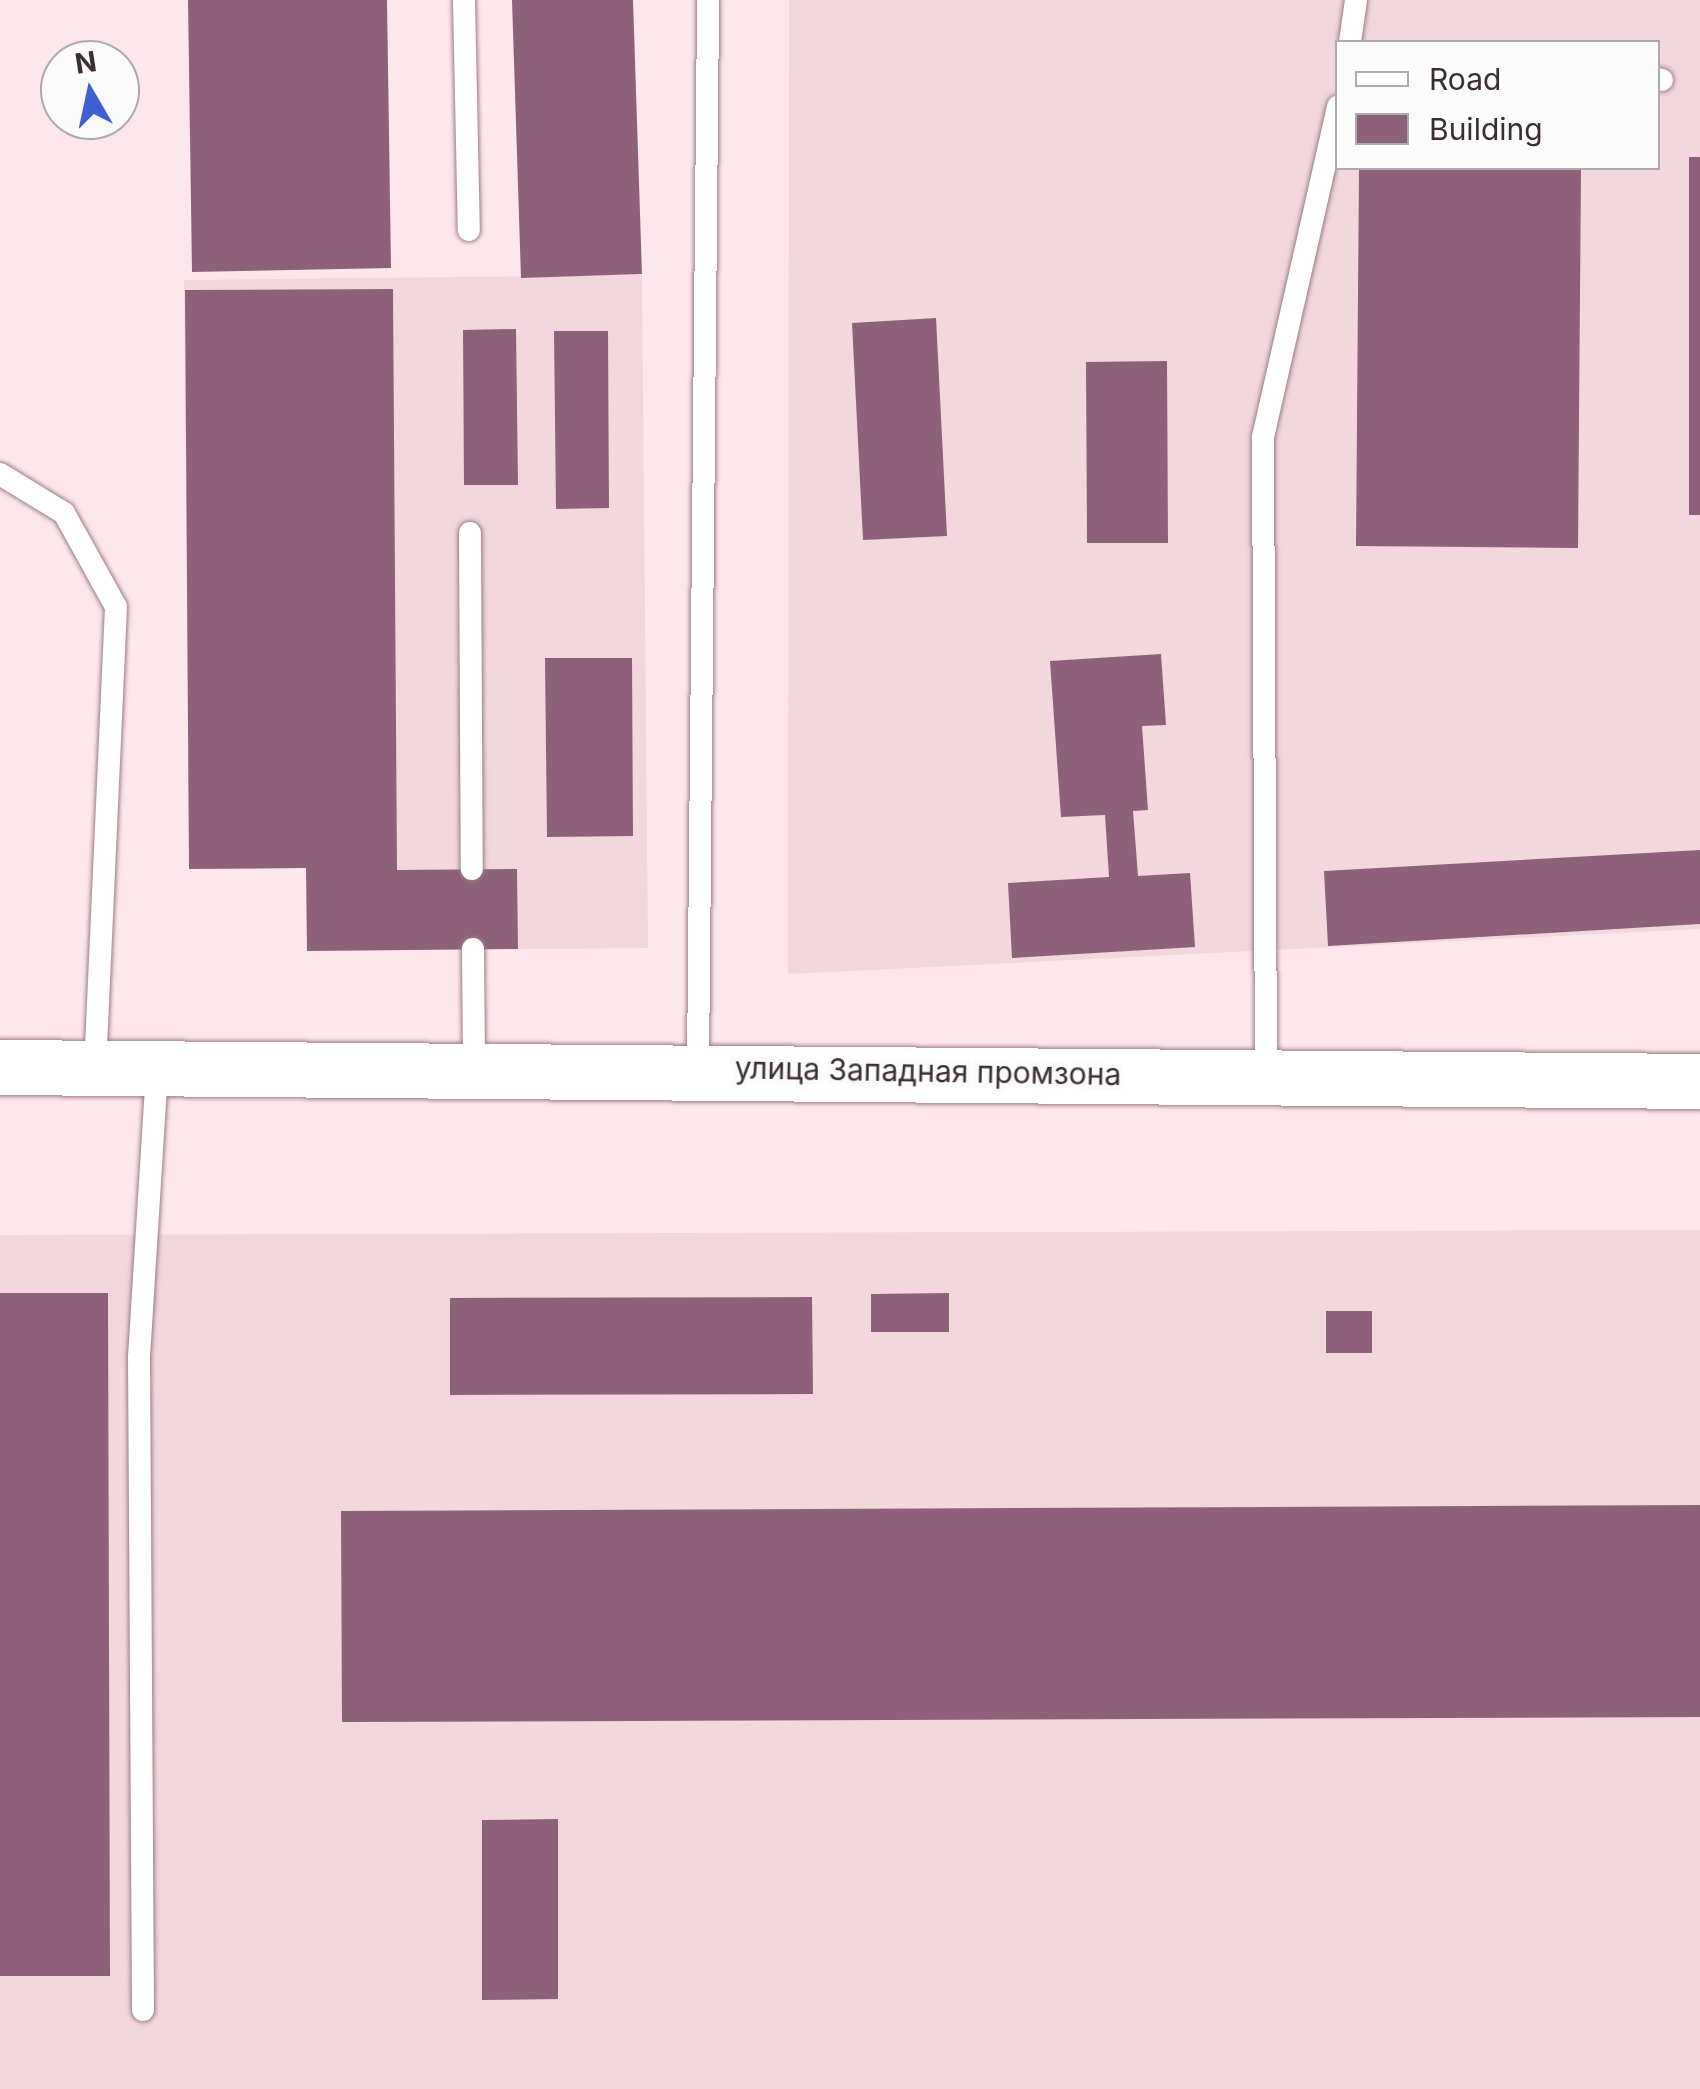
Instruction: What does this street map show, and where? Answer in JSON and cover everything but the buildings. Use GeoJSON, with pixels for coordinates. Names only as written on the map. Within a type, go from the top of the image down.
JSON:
{"type":"FeatureCollection","features":[{"type":"Feature","properties":{"kind":"street","name":"улица Западная промзона"},"geometry":{"type":"LineString","coordinates":[[0,1068],[698,1068],[1700,1080]]}},
{"type":"Feature","properties":{"kind":"lane"},"geometry":{"type":"LineString","coordinates":[[464,0],[469,230]]}},
{"type":"Feature","properties":{"kind":"lane"},"geometry":{"type":"LineString","coordinates":[[698,1068],[708,0]]}},
{"type":"Feature","properties":{"kind":"lane"},"geometry":{"type":"LineString","coordinates":[[1350,40],[1356,0]]}},
{"type":"Feature","properties":{"kind":"lane"},"geometry":{"type":"LineString","coordinates":[[1266,1075],[1263,437],[1335,119]]}},
{"type":"Feature","properties":{"kind":"lane"},"geometry":{"type":"LineString","coordinates":[[0,474],[64,513],[110,589],[118,622],[95,1068]]}},
{"type":"Feature","properties":{"kind":"lane"},"geometry":{"type":"LineString","coordinates":[[470,533],[472,869]]}},
{"type":"Feature","properties":{"kind":"lane"},"geometry":{"type":"LineString","coordinates":[[472,950],[474,1068]]}},
{"type":"Feature","properties":{"kind":"lane"},"geometry":{"type":"LineString","coordinates":[[143,2010],[139,1357],[157,1068]]}},
{"type":"Feature","properties":{"kind":"shaded area"},"geometry":{"type":"Polygon","coordinates":[[[789,0],[1700,0],[1700,929],[788,974],[789,0]]]}},
{"type":"Feature","properties":{"kind":"shaded area"},"geometry":{"type":"Polygon","coordinates":[[[642,275],[648,948],[307,951],[306,868],[189,869],[184,280],[642,275]]]}},
{"type":"Feature","properties":{"kind":"shaded area"},"geometry":{"type":"Polygon","coordinates":[[[1700,1230],[1700,2089],[0,2089],[0,1235],[1700,1230]]]}}]}
